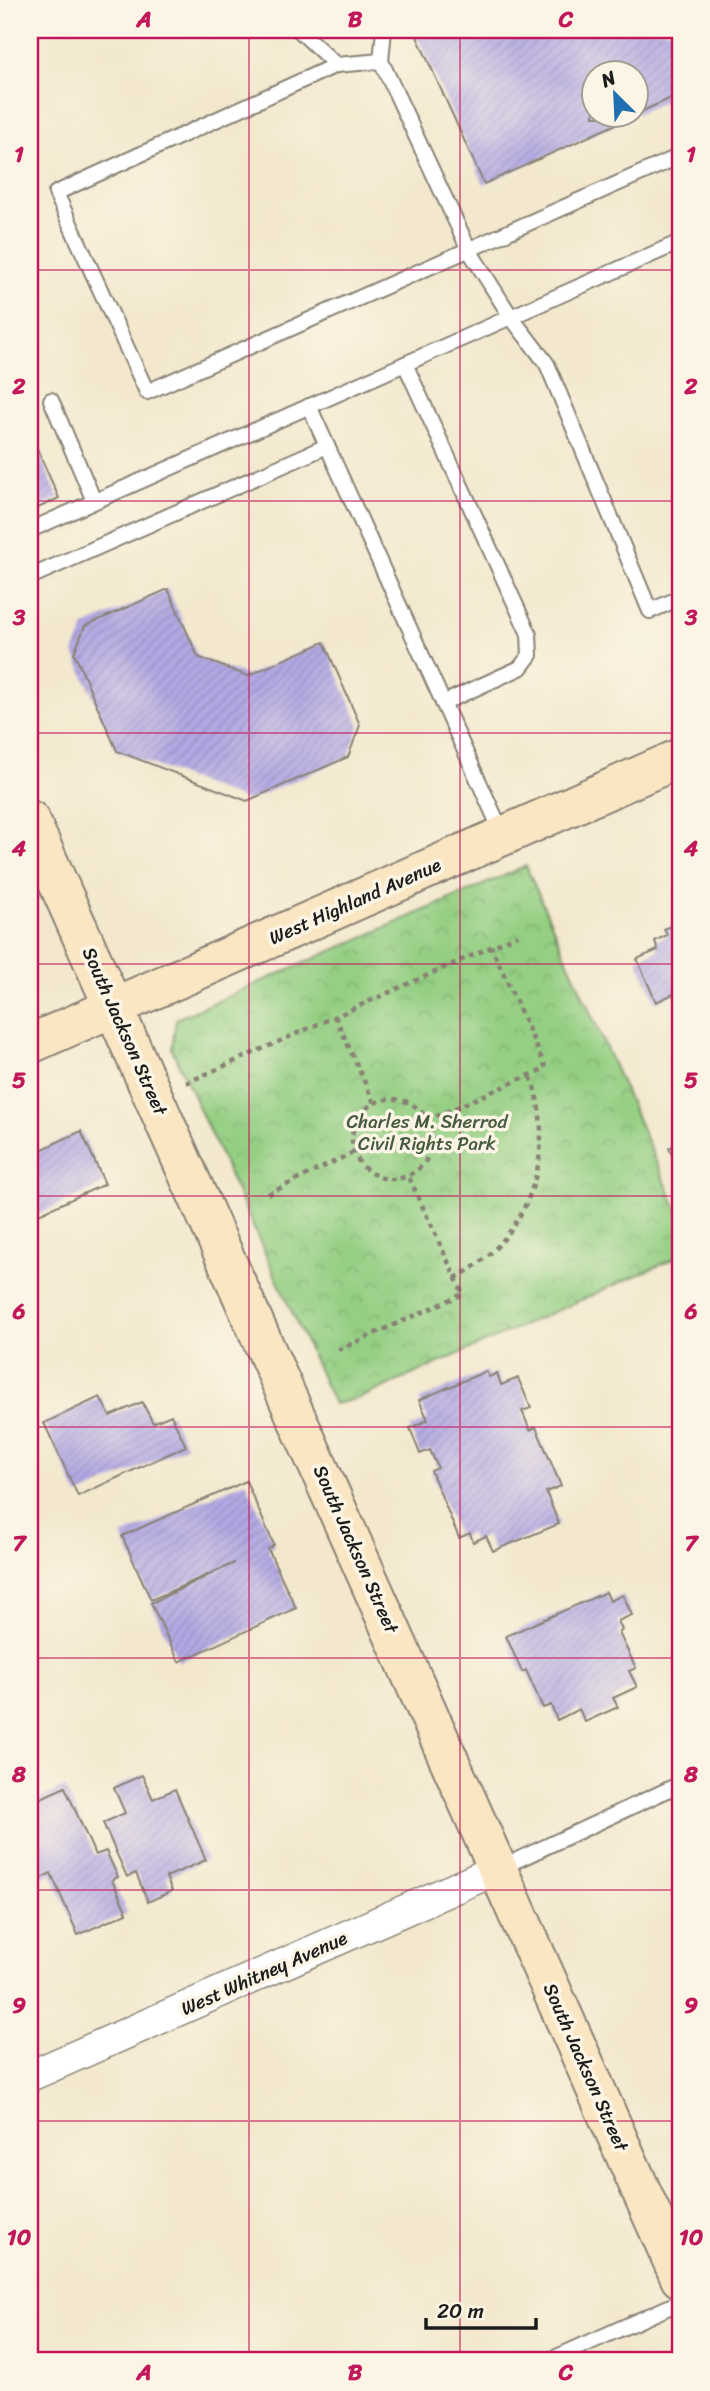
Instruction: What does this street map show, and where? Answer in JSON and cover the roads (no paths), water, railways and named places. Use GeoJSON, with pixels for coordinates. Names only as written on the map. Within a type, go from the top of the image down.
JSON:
{"type":"FeatureCollection","features":[{"type":"Feature","properties":{"kind":"street","name":"West Highland Avenue"},"geometry":{"type":"LineString","coordinates":[[30,1044],[680,758]]}},
{"type":"Feature","properties":{"kind":"street","name":"South Jackson Street"},"geometry":{"type":"LineString","coordinates":[[30,820],[680,2278]]}},
{"type":"Feature","properties":{"kind":"street","name":"West Whitney Avenue"},"geometry":{"type":"LineString","coordinates":[[30,2076],[498,1869]]}},
{"type":"Feature","properties":{"kind":"lane"},"geometry":{"type":"LineString","coordinates":[[299,30],[336,65]]}},
{"type":"Feature","properties":{"kind":"lane"},"geometry":{"type":"LineString","coordinates":[[384,30],[381,61],[469,250],[511,317],[547,364],[650,611],[680,598]]}},
{"type":"Feature","properties":{"kind":"lane"},"geometry":{"type":"LineString","coordinates":[[381,61],[336,65],[56,193],[147,392],[680,156]]}},
{"type":"Feature","properties":{"kind":"lane"},"geometry":{"type":"LineString","coordinates":[[30,530],[680,242]]}},
{"type":"Feature","properties":{"kind":"lane"},"geometry":{"type":"LineString","coordinates":[[405,364],[529,634],[530,655],[520,668],[443,703]]}},
{"type":"Feature","properties":{"kind":"lane"},"geometry":{"type":"LineString","coordinates":[[51,400],[94,501]]}},
{"type":"Feature","properties":{"kind":"lane"},"geometry":{"type":"LineString","coordinates":[[309,406],[503,836]]}},
{"type":"Feature","properties":{"kind":"lane"},"geometry":{"type":"LineString","coordinates":[[30,577],[327,446]]}},
{"type":"Feature","properties":{"kind":"lane"},"geometry":{"type":"LineString","coordinates":[[498,1869],[680,1784]]}},
{"type":"Feature","properties":{"kind":"lane"},"geometry":{"type":"LineString","coordinates":[[548,2361],[680,2302]]}},
{"type":"Feature","properties":{"kind":"park label","name":"Charles M. Sherrod Civil Rights Park"},"geometry":{"type":"Point","coordinates":[427,1132]}}]}
